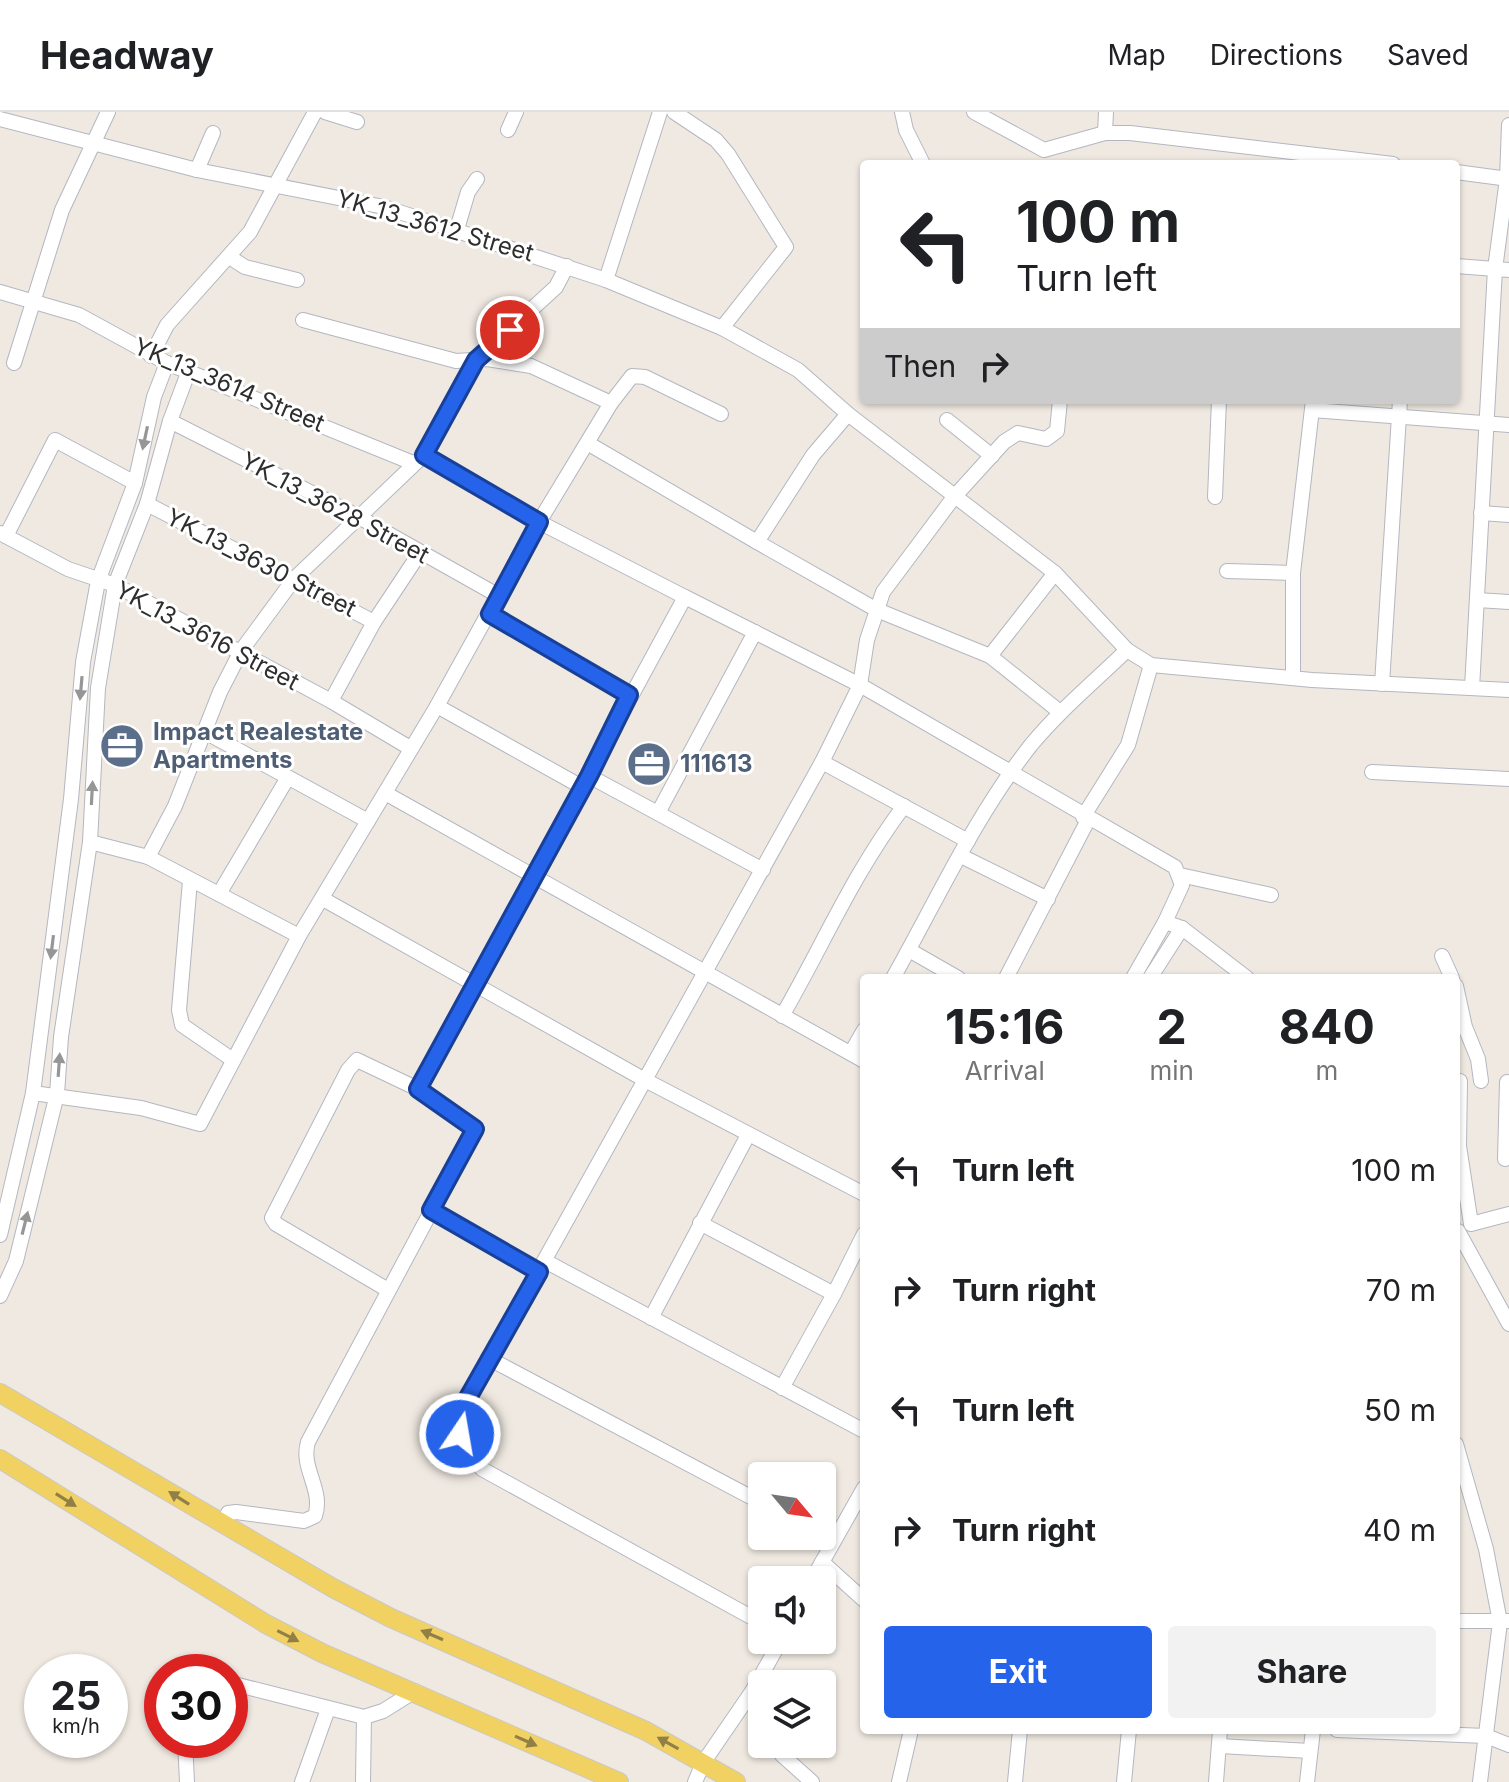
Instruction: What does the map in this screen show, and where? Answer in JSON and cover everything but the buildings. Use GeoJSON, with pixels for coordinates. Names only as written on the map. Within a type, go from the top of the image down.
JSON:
{"type":"FeatureCollection","features":[{"type":"Feature","properties":{"kind":"main road"},"geometry":{"type":"LineString","coordinates":[[0,1393],[222,1524],[391,1618],[646,1731],[736,1782]]}},
{"type":"Feature","properties":{"kind":"main road"},"geometry":{"type":"LineString","coordinates":[[0,1459],[266,1624],[322,1653],[619,1782]]}},
{"type":"Feature","properties":{"kind":"street"},"geometry":{"type":"LineString","coordinates":[[14,363],[62,210],[108,112]]}},
{"type":"Feature","properties":{"kind":"street"},"geometry":{"type":"LineString","coordinates":[[151,356],[167,325],[231,258],[277,187],[315,112]]}},
{"type":"Feature","properties":{"kind":"street"},"geometry":{"type":"LineString","coordinates":[[325,112],[357,122]]}},
{"type":"Feature","properties":{"kind":"street"},"geometry":{"type":"LineString","coordinates":[[508,130],[516,112]]}},
{"type":"Feature","properties":{"kind":"street"},"geometry":{"type":"LineString","coordinates":[[606,280],[660,112]]}},
{"type":"Feature","properties":{"kind":"street"},"geometry":{"type":"LineString","coordinates":[[674,112],[716,140],[728,154],[786,247],[722,328]]}},
{"type":"Feature","properties":{"kind":"street"},"geometry":{"type":"LineString","coordinates":[[902,112],[906,130],[921,160]]}},
{"type":"Feature","properties":{"kind":"street"},"geometry":{"type":"LineString","coordinates":[[974,112],[1044,150],[1105,133],[1130,133],[1330,160]]}},
{"type":"Feature","properties":{"kind":"street"},"geometry":{"type":"LineString","coordinates":[[1105,133],[1106,112]]}},
{"type":"Feature","properties":{"kind":"street","name":"YK_13_3612 Street"},"geometry":{"type":"LineString","coordinates":[[0,119],[197,170],[277,187],[333,194],[457,229],[606,280],[722,328],[798,370],[848,414],[1055,573],[1127,650],[1151,665]]}},
{"type":"Feature","properties":{"kind":"street"},"geometry":{"type":"LineString","coordinates":[[1472,688],[1481,513],[1508,179],[1509,125]]}},
{"type":"Feature","properties":{"kind":"street"},"geometry":{"type":"LineString","coordinates":[[197,170],[213,133]]}},
{"type":"Feature","properties":{"kind":"street"},"geometry":{"type":"LineString","coordinates":[[1460,173],[1508,179]]}},
{"type":"Feature","properties":{"kind":"street"},"geometry":{"type":"LineString","coordinates":[[457,229],[468,192],[477,179]]}},
{"type":"Feature","properties":{"kind":"street"},"geometry":{"type":"LineString","coordinates":[[231,258],[245,267],[297,280]]}},
{"type":"Feature","properties":{"kind":"street"},"geometry":{"type":"LineString","coordinates":[[148,857],[207,733],[220,692],[241,651],[294,579],[418,459],[476,360],[556,287],[567,266]]}},
{"type":"Feature","properties":{"kind":"street"},"geometry":{"type":"LineString","coordinates":[[1460,266],[1502,270]]}},
{"type":"Feature","properties":{"kind":"street","name":"YK_13_3614 Street"},"geometry":{"type":"LineString","coordinates":[[0,292],[79,315],[188,373],[418,459],[860,685],[1012,771],[1085,818],[1175,867],[1180,875],[1204,883],[1271,895]]}},
{"type":"Feature","properties":{"kind":"street"},"geometry":{"type":"LineString","coordinates":[[303,320],[456,361],[531,366],[611,403]]}},
{"type":"Feature","properties":{"kind":"street"},"geometry":{"type":"LineString","coordinates":[[0,1235],[33,1093],[71,799],[83,662],[98,581],[135,483],[154,397],[167,363]]}},
{"type":"Feature","properties":{"kind":"street"},"geometry":{"type":"LineString","coordinates":[[0,1296],[16,1261],[57,1094],[61,1037],[90,842],[98,688],[115,585],[147,504],[170,421],[188,373]]}},
{"type":"Feature","properties":{"kind":"street"},"geometry":{"type":"LineString","coordinates":[[33,1093],[141,1108],[200,1124],[299,936],[437,706],[539,522],[589,444],[611,403],[632,376],[645,377],[721,414]]}},
{"type":"Feature","properties":{"kind":"street"},"geometry":{"type":"LineString","coordinates":[[748,1615],[471,1460],[463,1449],[459,1420],[488,1358],[822,762],[860,685],[862,663],[883,592],[954,497],[1012,435],[1046,439],[1052,436],[1061,422],[1060,404]]}},
{"type":"Feature","properties":{"kind":"street"},"geometry":{"type":"LineString","coordinates":[[1215,497],[1219,404]]}},
{"type":"Feature","properties":{"kind":"street"},"geometry":{"type":"LineString","coordinates":[[1382,684],[1400,404]]}},
{"type":"Feature","properties":{"kind":"street"},"geometry":{"type":"LineString","coordinates":[[1293,678],[1293,573],[1312,405],[1509,425]]}},
{"type":"Feature","properties":{"kind":"street"},"geometry":{"type":"LineString","coordinates":[[757,542],[813,455],[848,414]]}},
{"type":"Feature","properties":{"kind":"street"},"geometry":{"type":"LineString","coordinates":[[947,420],[992,456]]}},
{"type":"Feature","properties":{"kind":"street","name":"YK_13_3628 Street"},"geometry":{"type":"LineString","coordinates":[[170,421],[357,516],[419,554],[499,596]]}},
{"type":"Feature","properties":{"kind":"street"},"geometry":{"type":"LineString","coordinates":[[3,535],[55,440],[135,483]]}},
{"type":"Feature","properties":{"kind":"street"},"geometry":{"type":"LineString","coordinates":[[589,444],[877,610],[990,656],[1060,712]]}},
{"type":"Feature","properties":{"kind":"street","name":"YK_13_3630 Street"},"geometry":{"type":"LineString","coordinates":[[147,504],[374,622]]}},
{"type":"Feature","properties":{"kind":"street"},"geometry":{"type":"LineString","coordinates":[[1481,513],[1509,515]]}},
{"type":"Feature","properties":{"kind":"street","name":"YK_13_3616 Street"},"geometry":{"type":"LineString","coordinates":[[3,535],[98,581],[115,585],[241,651],[410,748]]}},
{"type":"Feature","properties":{"kind":"street"},"geometry":{"type":"LineString","coordinates":[[331,701],[374,622],[419,554]]}},
{"type":"Feature","properties":{"kind":"street"},"geometry":{"type":"LineString","coordinates":[[1227,571],[1293,573]]}},
{"type":"Feature","properties":{"kind":"street"},"geometry":{"type":"LineString","coordinates":[[990,656],[1055,573]]}},
{"type":"Feature","properties":{"kind":"street"},"geometry":{"type":"LineString","coordinates":[[418,1089],[586,782],[629,695],[685,597]]}},
{"type":"Feature","properties":{"kind":"street"},"geometry":{"type":"LineString","coordinates":[[1477,600],[1509,602]]}},
{"type":"Feature","properties":{"kind":"street"},"geometry":{"type":"LineString","coordinates":[[490,614],[629,695]]}},
{"type":"Feature","properties":{"kind":"street"},"geometry":{"type":"LineString","coordinates":[[658,813],[755,632]]}},
{"type":"Feature","properties":{"kind":"street"},"geometry":{"type":"LineString","coordinates":[[895,974],[964,848],[1012,771],[1060,712],[1127,650]]}},
{"type":"Feature","properties":{"kind":"street"},"geometry":{"type":"LineString","coordinates":[[1008,974],[1048,899],[1085,818],[1128,745],[1151,665],[1293,678],[1509,690]]}},
{"type":"Feature","properties":{"kind":"street"},"geometry":{"type":"LineString","coordinates":[[437,706],[586,782],[658,813],[763,870]]}},
{"type":"Feature","properties":{"kind":"street"},"geometry":{"type":"LineString","coordinates":[[207,733],[368,821]]}},
{"type":"Feature","properties":{"kind":"street"},"geometry":{"type":"LineString","coordinates":[[822,762],[904,806],[964,848],[1048,899]]}},
{"type":"Feature","properties":{"kind":"street"},"geometry":{"type":"LineString","coordinates":[[1372,772],[1509,779]]}},
{"type":"Feature","properties":{"kind":"street"},"geometry":{"type":"LineString","coordinates":[[219,894],[287,779]]}},
{"type":"Feature","properties":{"kind":"street"},"geometry":{"type":"LineString","coordinates":[[385,793],[858,1057]]}},
{"type":"Feature","properties":{"kind":"street"},"geometry":{"type":"LineString","coordinates":[[782,1016],[825,942],[847,892],[904,806]]}},
{"type":"Feature","properties":{"kind":"street"},"geometry":{"type":"LineString","coordinates":[[90,842],[148,857],[299,936]]}},
{"type":"Feature","properties":{"kind":"street"},"geometry":{"type":"LineString","coordinates":[[1135,974],[1182,885],[1180,875]]}},
{"type":"Feature","properties":{"kind":"street"},"geometry":{"type":"LineString","coordinates":[[190,881],[179,1010],[182,1025],[233,1060]]}},
{"type":"Feature","properties":{"kind":"street"},"geometry":{"type":"LineString","coordinates":[[323,899],[645,1080],[860,1192]]}},
{"type":"Feature","properties":{"kind":"street"},"geometry":{"type":"LineString","coordinates":[[1165,922],[1182,928],[1242,974]]}},
{"type":"Feature","properties":{"kind":"street"},"geometry":{"type":"LineString","coordinates":[[1157,974],[1182,928]]}},
{"type":"Feature","properties":{"kind":"street"},"geometry":{"type":"LineString","coordinates":[[909,950],[951,974]]}},
{"type":"Feature","properties":{"kind":"street"},"geometry":{"type":"LineString","coordinates":[[1442,956],[1450,974]]}},
{"type":"Feature","properties":{"kind":"street"},"geometry":{"type":"LineString","coordinates":[[1460,1004],[1478,1059],[1481,1081]]}},
{"type":"Feature","properties":{"kind":"street"},"geometry":{"type":"LineString","coordinates":[[222,1524],[228,1513],[236,1512],[304,1521],[315,1516],[317,1492],[304,1455],[354,1353],[475,1129],[418,1089],[364,1061],[353,1063],[272,1218],[276,1224],[388,1290]]}},
{"type":"Feature","properties":{"kind":"street"},"geometry":{"type":"LineString","coordinates":[[1460,1080],[1508,1082],[1505,1159]]}},
{"type":"Feature","properties":{"kind":"street"},"geometry":{"type":"LineString","coordinates":[[651,1318],[748,1135]]}},
{"type":"Feature","properties":{"kind":"street"},"geometry":{"type":"LineString","coordinates":[[1460,1188],[1462,1229],[1509,1324]]}},
{"type":"Feature","properties":{"kind":"street"},"geometry":{"type":"LineString","coordinates":[[431,1210],[651,1318],[860,1429]]}},
{"type":"Feature","properties":{"kind":"street"},"geometry":{"type":"LineString","coordinates":[[1462,1229],[1509,1214]]}},
{"type":"Feature","properties":{"kind":"street"},"geometry":{"type":"LineString","coordinates":[[700,1223],[834,1294]]}},
{"type":"Feature","properties":{"kind":"street"},"geometry":{"type":"LineString","coordinates":[[782,1388],[860,1242]]}},
{"type":"Feature","properties":{"kind":"street"},"geometry":{"type":"LineString","coordinates":[[488,1358],[748,1496]]}},
{"type":"Feature","properties":{"kind":"street"},"geometry":{"type":"LineString","coordinates":[[1460,1458],[1504,1622],[1480,1782]]}},
{"type":"Feature","properties":{"kind":"street"},"geometry":{"type":"LineString","coordinates":[[836,1527],[860,1494]]}},
{"type":"Feature","properties":{"kind":"street"},"geometry":{"type":"LineString","coordinates":[[820,1566],[825,1550]]}},
{"type":"Feature","properties":{"kind":"street"},"geometry":{"type":"LineString","coordinates":[[822,1562],[860,1596]]}},
{"type":"Feature","properties":{"kind":"street"},"geometry":{"type":"LineString","coordinates":[[1460,1621],[1504,1622]]}},
{"type":"Feature","properties":{"kind":"street"},"geometry":{"type":"LineString","coordinates":[[248,1688],[364,1717],[383,1711],[415,1691]]}},
{"type":"Feature","properties":{"kind":"street"},"geometry":{"type":"LineString","coordinates":[[695,1782],[703,1763],[748,1697]]}},
{"type":"Feature","properties":{"kind":"street"},"geometry":{"type":"LineString","coordinates":[[302,1782],[328,1709]]}},
{"type":"Feature","properties":{"kind":"street"},"geometry":{"type":"LineString","coordinates":[[363,1782],[364,1717]]}},
{"type":"Feature","properties":{"kind":"street"},"geometry":{"type":"LineString","coordinates":[[899,1782],[910,1734]]}},
{"type":"Feature","properties":{"kind":"street"},"geometry":{"type":"LineString","coordinates":[[1015,1782],[1020,1734]]}},
{"type":"Feature","properties":{"kind":"street"},"geometry":{"type":"LineString","coordinates":[[1124,1782],[1129,1734]]}},
{"type":"Feature","properties":{"kind":"street"},"geometry":{"type":"LineString","coordinates":[[1216,1782],[1220,1734]]}},
{"type":"Feature","properties":{"kind":"street"},"geometry":{"type":"LineString","coordinates":[[1307,1782],[1312,1734]]}},
{"type":"Feature","properties":{"kind":"street"},"geometry":{"type":"LineString","coordinates":[[1436,1734],[1486,1736],[1509,1745]]}},
{"type":"Feature","properties":{"kind":"street"},"geometry":{"type":"LineString","coordinates":[[1220,1746],[1310,1751]]}},
{"type":"Feature","properties":{"kind":"street"},"geometry":{"type":"LineString","coordinates":[[186,1758],[187,1782]]}},
{"type":"Feature","properties":{"kind":"street"},"geometry":{"type":"LineString","coordinates":[[785,1758],[812,1782]]}},
{"type":"Feature","properties":{"kind":"place","name":"Impact Realestate Apartments"},"geometry":{"type":"Point","coordinates":[122,746]}},
{"type":"Feature","properties":{"kind":"place","name":"111613"},"geometry":{"type":"Point","coordinates":[649,764]}},
{"type":"Feature","properties":{"kind":"route"},"geometry":{"type":"LineString","coordinates":[[460,1434],[461,1410],[539,1272],[431,1210],[475,1126],[418,1089],[549,844],[589,776],[629,695],[490,614],[539,522],[424,455],[476,360],[510,330]]}}]}
